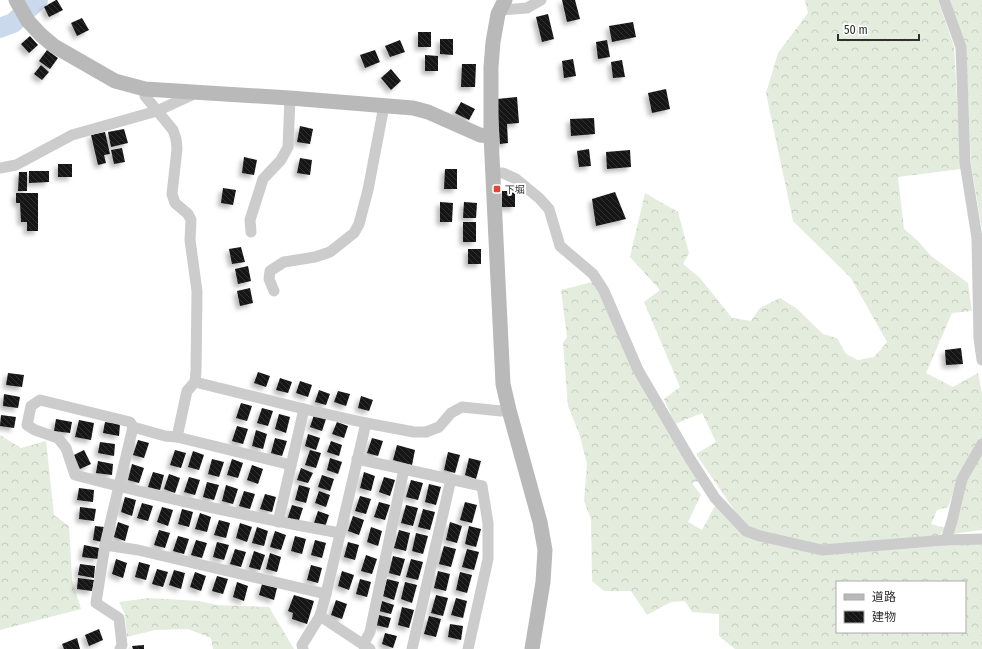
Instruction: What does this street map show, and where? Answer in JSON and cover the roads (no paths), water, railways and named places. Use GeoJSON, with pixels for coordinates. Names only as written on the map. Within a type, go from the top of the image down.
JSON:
{"type":"FeatureCollection","features":[{"type":"Feature","properties":{"kind":"street"},"geometry":{"type":"LineString","coordinates":[[532,649],[543,582],[545,550],[540,522],[503,384],[491,136],[491,67],[493,42],[498,14],[502,5],[527,8],[541,0]]}},
{"type":"Feature","properties":{"kind":"street"},"geometry":{"type":"LineString","coordinates":[[944,0],[961,47],[965,163],[977,238],[979,338],[982,360]]}},
{"type":"Feature","properties":{"kind":"street"},"geometry":{"type":"LineString","coordinates":[[17,3],[28,21],[54,46],[115,81],[145,89],[290,98],[413,108],[428,112],[480,135],[491,136]]}},
{"type":"Feature","properties":{"kind":"street"},"geometry":{"type":"LineString","coordinates":[[145,89],[145,96],[173,130],[177,149],[172,194],[175,203],[188,214],[191,220],[190,240],[197,291],[196,371],[195,382],[187,391],[177,437]]}},
{"type":"Feature","properties":{"kind":"street"},"geometry":{"type":"LineString","coordinates":[[0,168],[16,165],[72,136],[157,110],[197,92]]}},
{"type":"Feature","properties":{"kind":"street"},"geometry":{"type":"LineString","coordinates":[[251,232],[250,220],[263,179],[281,160],[288,147],[290,98]]}},
{"type":"Feature","properties":{"kind":"street"},"geometry":{"type":"LineString","coordinates":[[274,291],[269,279],[270,271],[284,262],[315,258],[330,252],[354,233],[359,224],[368,190],[384,106]]}},
{"type":"Feature","properties":{"kind":"street"},"geometry":{"type":"LineString","coordinates":[[493,173],[503,172],[516,179],[539,198],[549,209],[560,246],[593,274],[604,291],[638,370],[682,445],[716,498],[746,531],[760,536],[822,550],[946,540],[982,539]]}},
{"type":"Feature","properties":{"kind":"street"},"geometry":{"type":"LineString","coordinates":[[195,382],[304,409],[414,432],[426,432],[439,426],[451,413],[462,407],[501,411],[509,410]]}},
{"type":"Feature","properties":{"kind":"street"},"geometry":{"type":"LineString","coordinates":[[291,465],[177,437],[165,436],[133,427],[130,422],[40,400],[32,406],[27,425],[35,430],[58,438],[66,448],[75,475],[119,487],[340,534]]}},
{"type":"Feature","properties":{"kind":"street"},"geometry":{"type":"LineString","coordinates":[[278,522],[304,409]]}},
{"type":"Feature","properties":{"kind":"street"},"geometry":{"type":"LineString","coordinates":[[303,649],[302,645],[320,616],[366,423]]}},
{"type":"Feature","properties":{"kind":"street"},"geometry":{"type":"LineString","coordinates":[[120,649],[122,645],[119,618],[96,603],[105,545],[133,427]]}},
{"type":"Feature","properties":{"kind":"street"},"geometry":{"type":"LineString","coordinates":[[946,540],[962,479],[982,444]]}},
{"type":"Feature","properties":{"kind":"street"},"geometry":{"type":"LineString","coordinates":[[358,458],[482,486],[488,523],[488,559],[468,649]]}},
{"type":"Feature","properties":{"kind":"street"},"geometry":{"type":"LineString","coordinates":[[320,616],[366,647],[404,469]]}},
{"type":"Feature","properties":{"kind":"street"},"geometry":{"type":"LineString","coordinates":[[412,649],[451,479]]}},
{"type":"Feature","properties":{"kind":"street"},"geometry":{"type":"LineString","coordinates":[[105,545],[138,550],[326,594]]}},
{"type":"Feature","properties":{"kind":"waterway"},"geometry":{"type":"LineString","coordinates":[[0,28],[13,23],[38,0]]}},
{"type":"Feature","properties":{"kind":"place","name":"下堀"},"geometry":{"type":"Point","coordinates":[497,189]}}]}
